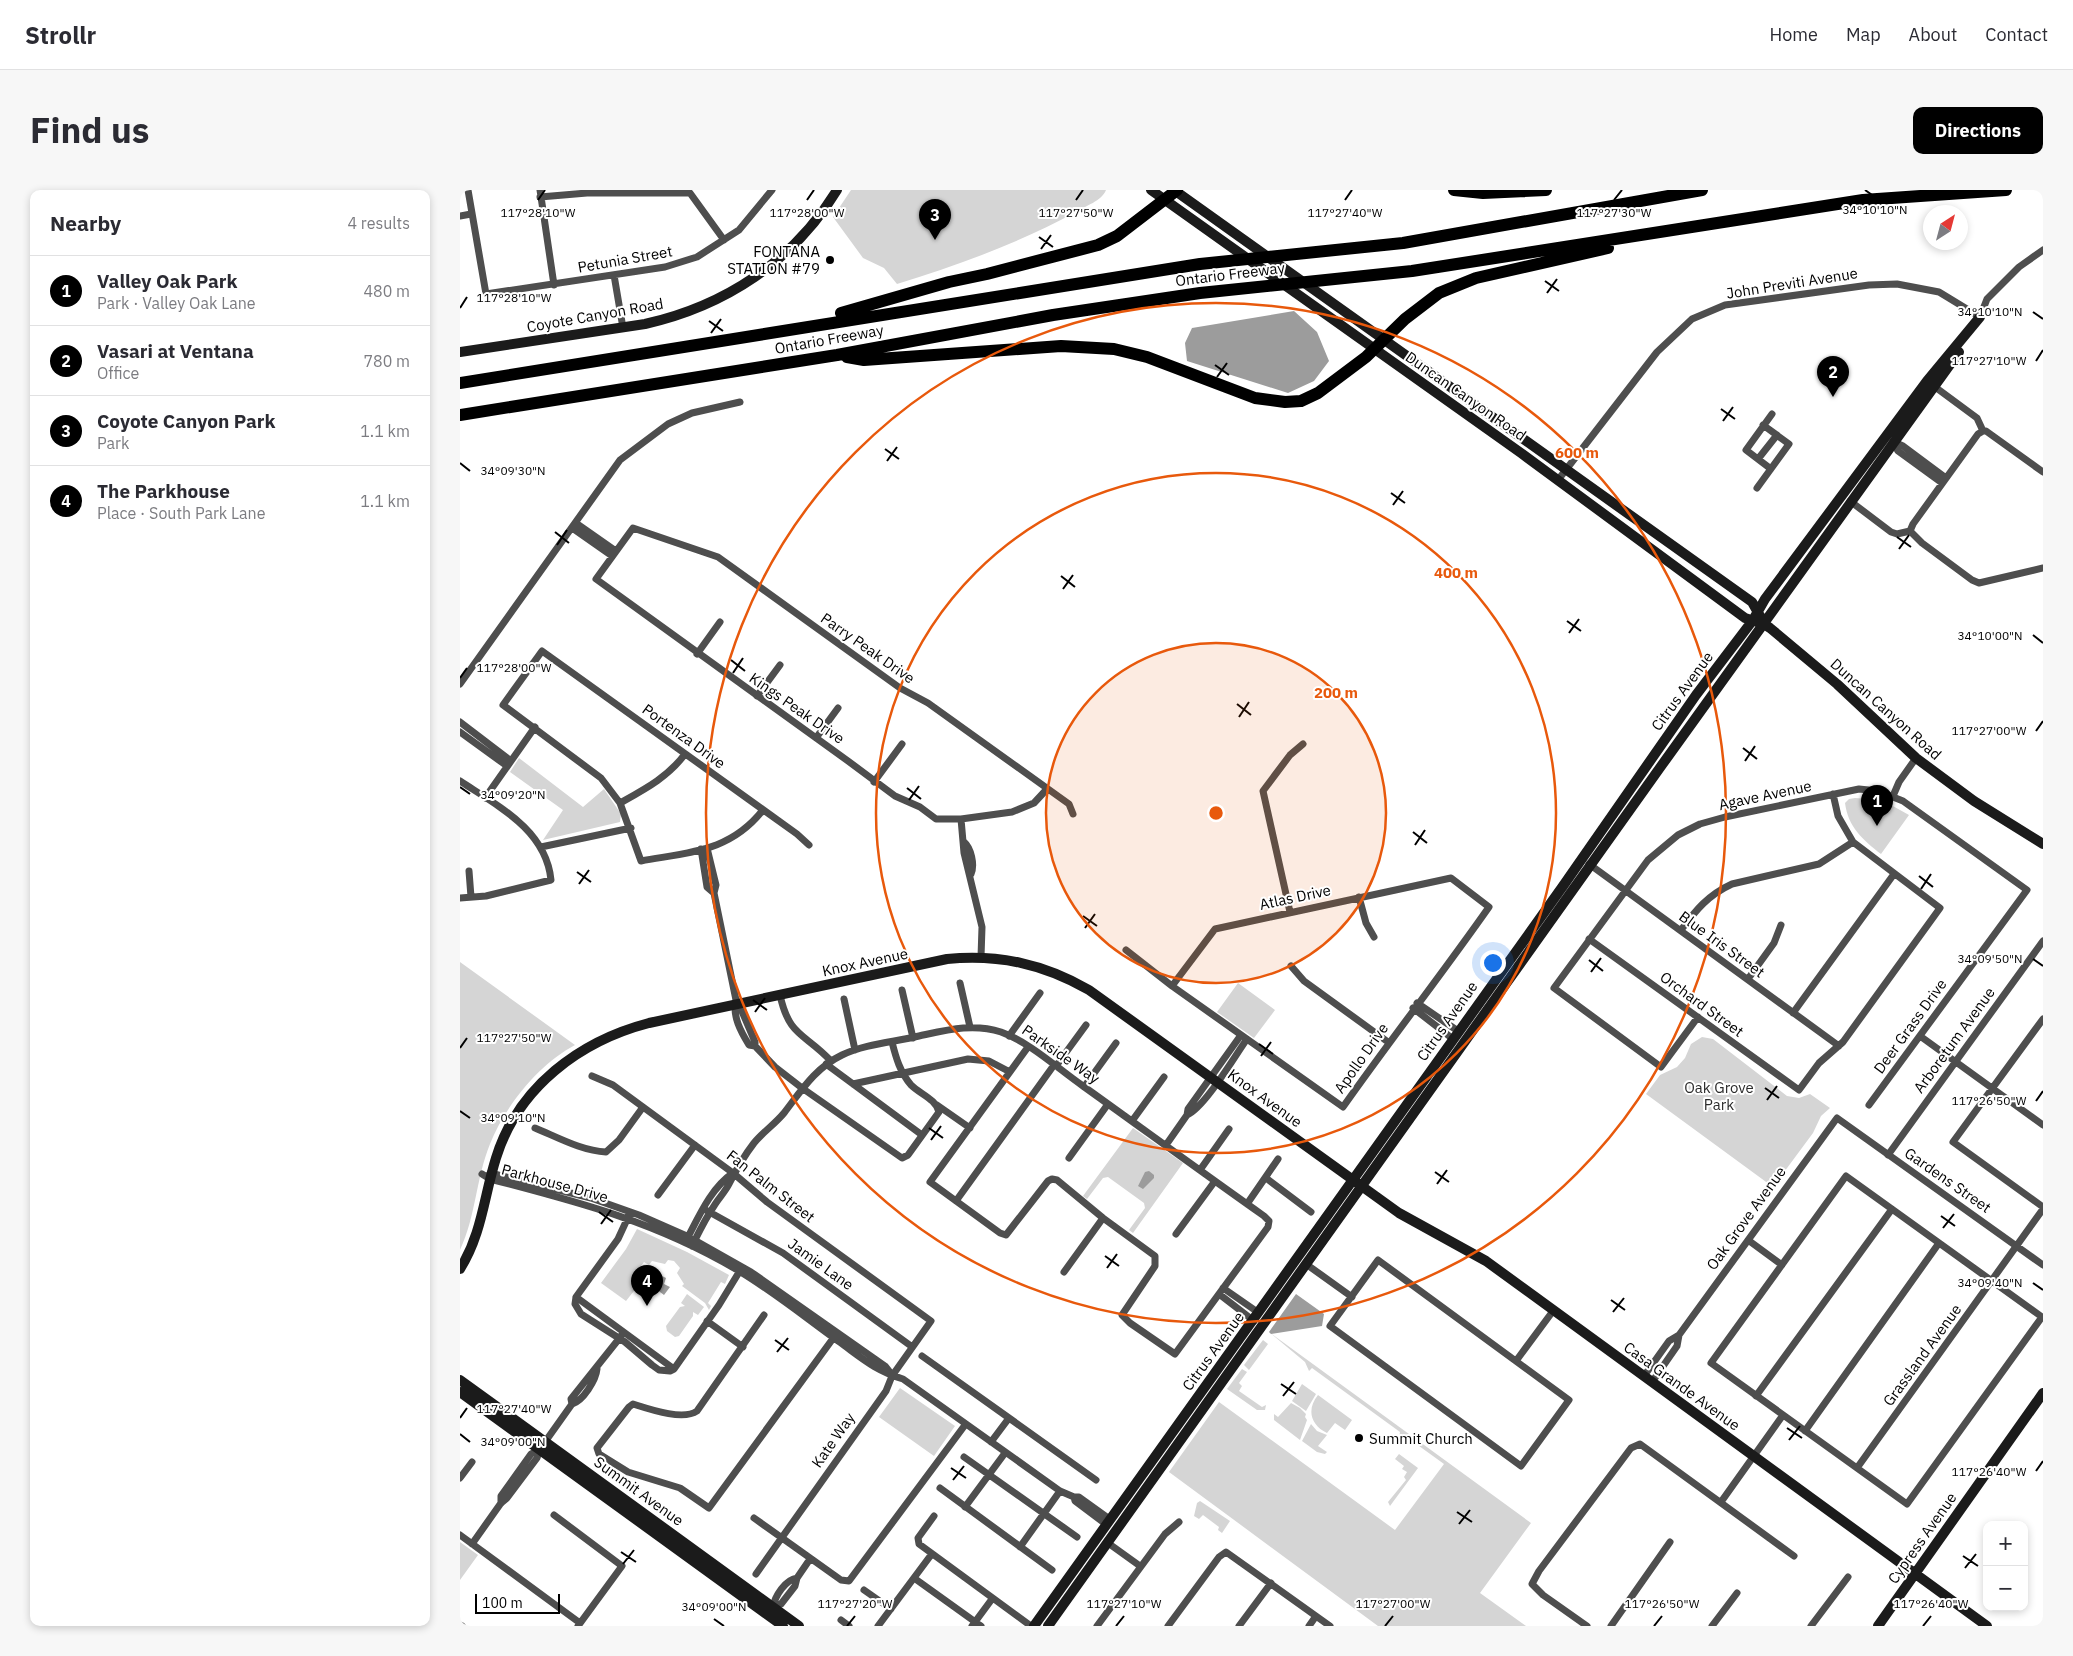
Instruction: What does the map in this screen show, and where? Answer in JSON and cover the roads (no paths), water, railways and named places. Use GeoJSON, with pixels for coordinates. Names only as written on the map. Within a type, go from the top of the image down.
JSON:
{"type":"FeatureCollection","features":[{"type":"Feature","properties":{"kind":"highway"},"geometry":{"type":"LineString","coordinates":[[1454,190],[1483,193],[1546,190]]}},
{"type":"Feature","properties":{"kind":"highway","name":"Ontario Freeway"},"geometry":{"type":"LineString","coordinates":[[460,383],[788,328],[1200,264],[1403,243],[1702,190]]}},
{"type":"Feature","properties":{"kind":"highway","name":"Ontario Freeway"},"geometry":{"type":"LineString","coordinates":[[460,415],[837,355],[1053,315],[1161,299],[1412,271],[1863,200],[2006,190]]}},
{"type":"Feature","properties":{"kind":"highway"},"geometry":{"type":"LineString","coordinates":[[788,328],[949,282],[1098,245],[1117,236],[1173,193]]}},
{"type":"Feature","properties":{"kind":"highway"},"geometry":{"type":"LineString","coordinates":[[837,355],[864,360],[1061,346],[1114,349],[1147,357],[1255,398],[1285,402],[1301,401],[1318,393],[1375,350],[1405,319],[1439,293],[1476,278],[1722,222]]}},
{"type":"Feature","properties":{"kind":"main road","name":"Coyote Canyon Road"},"geometry":{"type":"LineString","coordinates":[[460,352],[623,328],[668,319],[693,310],[740,288],[763,272],[804,234],[836,190]]}},
{"type":"Feature","properties":{"kind":"main road","name":"Duncan Canyon Road"},"geometry":{"type":"LineString","coordinates":[[1151,190],[1173,193],[1236,233],[1752,602],[1755,616],[1837,684],[1916,758],[1974,801],[2043,844]]}},
{"type":"Feature","properties":{"kind":"main road","name":"Duncan Canyon Road"},"geometry":{"type":"LineString","coordinates":[[1173,193],[1218,237],[1558,480],[1745,618],[1755,616]]}},
{"type":"Feature","properties":{"kind":"main road","name":"Citrus Avenue"},"geometry":{"type":"LineString","coordinates":[[1048,1626],[1306,1264],[1455,1035],[1564,886],[1696,695],[1980,317]]}},
{"type":"Feature","properties":{"kind":"main road","name":"Citrus Avenue"},"geometry":{"type":"LineString","coordinates":[[1033,1626],[1256,1317],[1358,1183],[1764,624],[1775,605],[1893,442],[1930,383]]}},
{"type":"Feature","properties":{"kind":"main road","name":"Knox Avenue"},"geometry":{"type":"LineString","coordinates":[[460,1269],[475,1240],[491,1176],[502,1143],[521,1108],[553,1072],[580,1052],[623,1030],[737,1003],[947,959],[981,957],[1028,963],[1075,982],[1103,999],[1358,1183]]}},
{"type":"Feature","properties":{"kind":"main road","name":"Casa Grande Avenue"},"geometry":{"type":"LineString","coordinates":[[1358,1183],[1412,1222],[1480,1257],[1987,1626]]}},
{"type":"Feature","properties":{"kind":"main road","name":"Summit Avenue"},"geometry":{"type":"LineString","coordinates":[[460,1380],[542,1445],[783,1626]]}},
{"type":"Feature","properties":{"kind":"main road","name":"Summit Avenue"},"geometry":{"type":"LineString","coordinates":[[460,1392],[542,1445],[799,1626]]}},
{"type":"Feature","properties":{"kind":"main road","name":"Cypress Avenue"},"geometry":{"type":"LineString","coordinates":[[1878,1626],[2043,1393]]}},
{"type":"Feature","properties":{"kind":"street"},"geometry":{"type":"LineString","coordinates":[[460,216],[472,214],[468,190]]}},
{"type":"Feature","properties":{"kind":"street","name":"Petunia Street"},"geometry":{"type":"LineString","coordinates":[[472,214],[486,294],[554,285],[679,264],[696,257],[724,240],[752,216],[772,190]]}},
{"type":"Feature","properties":{"kind":"street"},"geometry":{"type":"LineString","coordinates":[[554,285],[540,194],[690,193],[724,240]]}},
{"type":"Feature","properties":{"kind":"street","name":"Citrus Avenue"},"geometry":{"type":"LineString","coordinates":[[1980,317],[1986,298],[2019,267],[2043,250]]}},
{"type":"Feature","properties":{"kind":"street"},"geometry":{"type":"LineString","coordinates":[[614,275],[623,328]]}},
{"type":"Feature","properties":{"kind":"street","name":"John Previti Avenue"},"geometry":{"type":"LineString","coordinates":[[1558,480],[1657,352],[1692,319],[1725,305],[1869,285],[1897,284],[1939,292],[1980,317]]}},
{"type":"Feature","properties":{"kind":"street"},"geometry":{"type":"LineString","coordinates":[[1930,383],[1977,418],[1983,431],[1986,431],[2043,472]]}},
{"type":"Feature","properties":{"kind":"street"},"geometry":{"type":"LineString","coordinates":[[460,684],[615,466],[632,449],[668,424],[692,413],[740,402]]}},
{"type":"Feature","properties":{"kind":"street"},"geometry":{"type":"LineString","coordinates":[[1771,468],[1746,450],[1772,414]]}},
{"type":"Feature","properties":{"kind":"street"},"geometry":{"type":"LineString","coordinates":[[1757,488],[1789,444],[1764,425]]}},
{"type":"Feature","properties":{"kind":"street"},"geometry":{"type":"LineString","coordinates":[[1850,501],[1891,532],[1897,534],[1910,531],[1944,480],[1978,434],[1983,431]]}},
{"type":"Feature","properties":{"kind":"street"},"geometry":{"type":"LineString","coordinates":[[1758,459],[1777,435]]}},
{"type":"Feature","properties":{"kind":"street"},"geometry":{"type":"LineString","coordinates":[[1893,442],[1898,451],[1944,480]]}},
{"type":"Feature","properties":{"kind":"street"},"geometry":{"type":"LineString","coordinates":[[574,525],[614,554]]}},
{"type":"Feature","properties":{"kind":"street","name":"Parry Peak Drive"},"geometry":{"type":"LineString","coordinates":[[614,554],[633,528],[718,558],[892,682],[928,703],[1069,804],[1073,814]]}},
{"type":"Feature","properties":{"kind":"street"},"geometry":{"type":"LineString","coordinates":[[1910,531],[1922,543],[1972,580],[1979,582],[2043,568]]}},
{"type":"Feature","properties":{"kind":"street","name":"Kings Peak Drive"},"geometry":{"type":"LineString","coordinates":[[614,554],[596,580],[895,796],[920,807],[936,819],[961,819]]}},
{"type":"Feature","properties":{"kind":"street"},"geometry":{"type":"LineString","coordinates":[[697,654],[720,622]]}},
{"type":"Feature","properties":{"kind":"street","name":"Portenza Drive"},"geometry":{"type":"LineString","coordinates":[[535,727],[504,705],[542,652],[797,834],[809,845]]}},
{"type":"Feature","properties":{"kind":"street"},"geometry":{"type":"LineString","coordinates":[[757,696],[780,665]]}},
{"type":"Feature","properties":{"kind":"street"},"geometry":{"type":"LineString","coordinates":[[816,738],[838,708]]}},
{"type":"Feature","properties":{"kind":"street"},"geometry":{"type":"LineString","coordinates":[[460,722],[463,731],[509,764]]}},
{"type":"Feature","properties":{"kind":"street"},"geometry":{"type":"LineString","coordinates":[[485,798],[535,727],[601,778],[620,803],[631,828],[641,862],[724,843],[751,825],[763,810]]}},
{"type":"Feature","properties":{"kind":"street"},"geometry":{"type":"LineString","coordinates":[[874,782],[902,744]]}},
{"type":"Feature","properties":{"kind":"street"},"geometry":{"type":"LineString","coordinates":[[1290,912],[1263,791],[1290,755],[1303,744]]}},
{"type":"Feature","properties":{"kind":"street"},"geometry":{"type":"LineString","coordinates":[[620,803],[656,783],[685,754]]}},
{"type":"Feature","properties":{"kind":"street"},"geometry":{"type":"LineString","coordinates":[[1892,796],[1898,782],[1916,758]]}},
{"type":"Feature","properties":{"kind":"street"},"geometry":{"type":"LineString","coordinates":[[460,781],[522,825],[541,847],[549,865],[551,880],[460,898]]}},
{"type":"Feature","properties":{"kind":"street"},"geometry":{"type":"LineString","coordinates":[[981,957],[982,927],[971,874],[967,869],[961,819],[1012,812],[1026,807],[1047,789]]}},
{"type":"Feature","properties":{"kind":"street","name":"Agave Avenue"},"geometry":{"type":"LineString","coordinates":[[1698,1018],[1661,1067],[1554,988],[1656,852],[1687,830],[1725,817],[1833,794],[1870,790],[1892,796],[1914,808],[2027,890]]}},
{"type":"Feature","properties":{"kind":"street"},"geometry":{"type":"LineString","coordinates":[[1833,794],[1838,816],[1853,842],[1940,908],[1839,1046]]}},
{"type":"Feature","properties":{"kind":"street"},"geometry":{"type":"LineString","coordinates":[[541,847],[631,828]]}},
{"type":"Feature","properties":{"kind":"street"},"geometry":{"type":"LineString","coordinates":[[1681,930],[1706,898],[1720,889],[1732,884],[1819,864],[1853,842]]}},
{"type":"Feature","properties":{"kind":"street"},"geometry":{"type":"LineString","coordinates":[[704,849],[716,885],[714,893],[737,1003],[755,1042],[754,1046],[775,1067],[802,1088],[902,1158],[908,1155],[939,1112],[935,1103]]}},
{"type":"Feature","properties":{"kind":"street","name":"Blue Iris Street"},"geometry":{"type":"LineString","coordinates":[[1589,864],[1839,1046]]}},
{"type":"Feature","properties":{"kind":"street"},"geometry":{"type":"LineString","coordinates":[[469,871],[471,897]]}},
{"type":"Feature","properties":{"kind":"street"},"geometry":{"type":"LineString","coordinates":[[1793,1013],[1894,874]]}},
{"type":"Feature","properties":{"kind":"street","name":"Atlas Drive"},"geometry":{"type":"LineString","coordinates":[[1172,986],[1215,929],[1451,878],[1489,906]]}},
{"type":"Feature","properties":{"kind":"street","name":"Deer Grass Drive"},"geometry":{"type":"LineString","coordinates":[[1869,1105],[2027,890]]}},
{"type":"Feature","properties":{"kind":"street"},"geometry":{"type":"LineString","coordinates":[[1359,898],[1366,923],[1374,937]]}},
{"type":"Feature","properties":{"kind":"street","name":"Apollo Drive"},"geometry":{"type":"LineString","coordinates":[[1126,950],[1172,986],[1343,1107],[1415,1006],[1434,986],[1489,906]]}},
{"type":"Feature","properties":{"kind":"street"},"geometry":{"type":"LineString","coordinates":[[1748,979],[1774,943],[1781,925]]}},
{"type":"Feature","properties":{"kind":"street","name":"Orchard Street"},"geometry":{"type":"LineString","coordinates":[[1590,939],[1799,1090],[1819,1063],[1839,1046]]}},
{"type":"Feature","properties":{"kind":"street","name":"Arboretum Avenue"},"geometry":{"type":"LineString","coordinates":[[1888,1155],[2043,941]]}},
{"type":"Feature","properties":{"kind":"street"},"geometry":{"type":"LineString","coordinates":[[1291,966],[1304,981],[1388,1042]]}},
{"type":"Feature","properties":{"kind":"street"},"geometry":{"type":"LineString","coordinates":[[960,983],[970,1027]]}},
{"type":"Feature","properties":{"kind":"street"},"geometry":{"type":"LineString","coordinates":[[902,990],[913,1038]]}},
{"type":"Feature","properties":{"kind":"street"},"geometry":{"type":"LineString","coordinates":[[1009,1036],[1040,993]]}},
{"type":"Feature","properties":{"kind":"street"},"geometry":{"type":"LineString","coordinates":[[780,995],[787,1020],[794,1030],[821,1050],[829,1062],[853,1084],[922,1135]]}},
{"type":"Feature","properties":{"kind":"street"},"geometry":{"type":"LineString","coordinates":[[844,999],[855,1050]]}},
{"type":"Feature","properties":{"kind":"street"},"geometry":{"type":"LineString","coordinates":[[1415,1006],[1440,1019],[1455,1035]]}},
{"type":"Feature","properties":{"kind":"street"},"geometry":{"type":"LineString","coordinates":[[1415,1006],[1435,1026],[1455,1035]]}},
{"type":"Feature","properties":{"kind":"street"},"geometry":{"type":"LineString","coordinates":[[2043,1018],[1953,1142],[2043,1208]]}},
{"type":"Feature","properties":{"kind":"street"},"geometry":{"type":"LineString","coordinates":[[1435,1026],[1436,1021],[1440,1019]]}},
{"type":"Feature","properties":{"kind":"street"},"geometry":{"type":"LineString","coordinates":[[956,1201],[1086,1025]]}},
{"type":"Feature","properties":{"kind":"street","name":"Parkside Way"},"geometry":{"type":"LineString","coordinates":[[690,1241],[707,1211],[728,1185],[733,1173],[754,1142],[783,1114],[802,1088],[829,1062],[855,1050],[970,1027],[984,1028],[1009,1036],[1028,1047],[1269,1221],[1268,1227],[1221,1291]]}},
{"type":"Feature","properties":{"kind":"street"},"geometry":{"type":"LineString","coordinates":[[1920,1036],[2043,1125]]}},
{"type":"Feature","properties":{"kind":"street"},"geometry":{"type":"LineString","coordinates":[[1166,1145],[1188,1115],[1193,1113],[1244,1037]]}},
{"type":"Feature","properties":{"kind":"street"},"geometry":{"type":"LineString","coordinates":[[892,1042],[902,1072],[916,1089],[970,1128]]}},
{"type":"Feature","properties":{"kind":"street"},"geometry":{"type":"LineString","coordinates":[[1084,1087],[1116,1043]]}},
{"type":"Feature","properties":{"kind":"street"},"geometry":{"type":"LineString","coordinates":[[1028,1047],[930,1182],[1000,1233],[1006,1234],[1048,1181],[1052,1179],[1057,1180],[1103,1218],[1155,1256],[1155,1266],[1122,1315],[1130,1323],[1175,1354],[1221,1291],[1256,1317]]}},
{"type":"Feature","properties":{"kind":"street"},"geometry":{"type":"LineString","coordinates":[[853,1084],[968,1059],[994,1063],[1010,1072]]}},
{"type":"Feature","properties":{"kind":"street","name":"Fan Palm Street"},"geometry":{"type":"LineString","coordinates":[[592,1076],[613,1086],[643,1107],[733,1173],[767,1202],[931,1321]]}},
{"type":"Feature","properties":{"kind":"street"},"geometry":{"type":"LineString","coordinates":[[1132,1121],[1164,1077]]}},
{"type":"Feature","properties":{"kind":"street"},"geometry":{"type":"LineString","coordinates":[[1069,1158],[1108,1104]]}},
{"type":"Feature","properties":{"kind":"street"},"geometry":{"type":"LineString","coordinates":[[535,1128],[597,1152],[606,1152],[619,1140],[643,1107]]}},
{"type":"Feature","properties":{"kind":"street","name":"Gardens Street"},"geometry":{"type":"LineString","coordinates":[[1837,1118],[2043,1265]]}},
{"type":"Feature","properties":{"kind":"street","name":"Oak Grove Avenue"},"geometry":{"type":"LineString","coordinates":[[1648,1379],[1677,1346],[1679,1336],[1837,1118]]}},
{"type":"Feature","properties":{"kind":"street"},"geometry":{"type":"LineString","coordinates":[[1200,1170],[1229,1129]]}},
{"type":"Feature","properties":{"kind":"street"},"geometry":{"type":"LineString","coordinates":[[658,1195],[695,1145]]}},
{"type":"Feature","properties":{"kind":"street"},"geometry":{"type":"LineString","coordinates":[[1247,1204],[1278,1159]]}},
{"type":"Feature","properties":{"kind":"street","name":"Parkhouse Drive"},"geometry":{"type":"LineString","coordinates":[[491,1176],[592,1198],[690,1241],[741,1269],[835,1335],[879,1371],[903,1380],[1060,1491],[1074,1497],[1079,1497],[1091,1509],[1109,1522]]}},
{"type":"Feature","properties":{"kind":"street"},"geometry":{"type":"LineString","coordinates":[[1846,1176],[1892,1209],[2042,1317],[1907,1504],[1711,1363],[1846,1176]]}},
{"type":"Feature","properties":{"kind":"street"},"geometry":{"type":"LineString","coordinates":[[1266,1178],[1311,1212]]}},
{"type":"Feature","properties":{"kind":"street"},"geometry":{"type":"LineString","coordinates":[[1176,1234],[1215,1181]]}},
{"type":"Feature","properties":{"kind":"street","name":"Grassland Avenue"},"geometry":{"type":"LineString","coordinates":[[1857,1468],[2043,1208]]}},
{"type":"Feature","properties":{"kind":"street"},"geometry":{"type":"LineString","coordinates":[[1756,1396],[1892,1209]]}},
{"type":"Feature","properties":{"kind":"street","name":"Jamie Lane"},"geometry":{"type":"LineString","coordinates":[[707,1211],[783,1253],[912,1346]]}},
{"type":"Feature","properties":{"kind":"street"},"geometry":{"type":"LineString","coordinates":[[630,1215],[618,1238],[576,1297],[659,1370],[670,1371],[674,1369],[741,1269]]}},
{"type":"Feature","properties":{"kind":"street"},"geometry":{"type":"LineString","coordinates":[[1064,1272],[1103,1218]]}},
{"type":"Feature","properties":{"kind":"street"},"geometry":{"type":"LineString","coordinates":[[1748,1240],[1782,1265]]}},
{"type":"Feature","properties":{"kind":"street"},"geometry":{"type":"LineString","coordinates":[[1805,1431],[1940,1243]]}},
{"type":"Feature","properties":{"kind":"street"},"geometry":{"type":"LineString","coordinates":[[1378,1260],[1569,1400],[1521,1466],[1330,1326],[1352,1297],[1378,1260]]}},
{"type":"Feature","properties":{"kind":"street"},"geometry":{"type":"LineString","coordinates":[[1306,1264],[1352,1297]]}},
{"type":"Feature","properties":{"kind":"street"},"geometry":{"type":"LineString","coordinates":[[1516,1362],[1553,1310]]}},
{"type":"Feature","properties":{"kind":"street"},"geometry":{"type":"LineString","coordinates":[[764,1315],[697,1411],[692,1414],[660,1412],[633,1404],[597,1448],[599,1454],[628,1472],[680,1488],[709,1508],[835,1335]]}},
{"type":"Feature","properties":{"kind":"street","name":"Kate Way"},"geometry":{"type":"LineString","coordinates":[[756,1574],[886,1391],[892,1376],[931,1321]]}},
{"type":"Feature","properties":{"kind":"street"},"geometry":{"type":"LineString","coordinates":[[707,1322],[743,1347]]}},
{"type":"Feature","properties":{"kind":"street"},"geometry":{"type":"LineString","coordinates":[[472,1544],[514,1483],[537,1458],[542,1445],[572,1404],[571,1399],[590,1372],[597,1369],[622,1336]]}},
{"type":"Feature","properties":{"kind":"street"},"geometry":{"type":"LineString","coordinates":[[922,1356],[1096,1480]]}},
{"type":"Feature","properties":{"kind":"street"},"geometry":{"type":"LineString","coordinates":[[1721,1502],[1783,1415]]}},
{"type":"Feature","properties":{"kind":"street"},"geometry":{"type":"LineString","coordinates":[[991,1442],[1009,1418]]}},
{"type":"Feature","properties":{"kind":"street"},"geometry":{"type":"LineString","coordinates":[[754,1518],[841,1580],[850,1582],[965,1425]]}},
{"type":"Feature","properties":{"kind":"street"},"geometry":{"type":"LineString","coordinates":[[1588,1626],[1543,1595],[1532,1584],[1539,1571],[1631,1448],[1640,1444],[1794,1556]]}},
{"type":"Feature","properties":{"kind":"street"},"geometry":{"type":"LineString","coordinates":[[965,1507],[1005,1453]]}},
{"type":"Feature","properties":{"kind":"street"},"geometry":{"type":"LineString","coordinates":[[964,1457],[1077,1537]]}},
{"type":"Feature","properties":{"kind":"street"},"geometry":{"type":"LineString","coordinates":[[460,1478],[472,1462]]}},
{"type":"Feature","properties":{"kind":"street"},"geometry":{"type":"LineString","coordinates":[[940,1488],[1052,1570]]}},
{"type":"Feature","properties":{"kind":"street"},"geometry":{"type":"LineString","coordinates":[[1020,1546],[1060,1491]]}},
{"type":"Feature","properties":{"kind":"street"},"geometry":{"type":"LineString","coordinates":[[460,1535],[579,1625],[622,1566],[554,1515]]}},
{"type":"Feature","properties":{"kind":"street"},"geometry":{"type":"LineString","coordinates":[[934,1516],[918,1538],[919,1544],[931,1555],[992,1599],[1033,1626]]}},
{"type":"Feature","properties":{"kind":"street"},"geometry":{"type":"LineString","coordinates":[[1097,1626],[1165,1534],[1179,1522]]}},
{"type":"Feature","properties":{"kind":"street"},"geometry":{"type":"LineString","coordinates":[[1108,1542],[1140,1566]]}},
{"type":"Feature","properties":{"kind":"street"},"geometry":{"type":"LineString","coordinates":[[1611,1626],[1670,1542]]}},
{"type":"Feature","properties":{"kind":"street"},"geometry":{"type":"LineString","coordinates":[[1168,1626],[1218,1557],[1226,1552],[1330,1626]]}},
{"type":"Feature","properties":{"kind":"street"},"geometry":{"type":"LineString","coordinates":[[878,1626],[931,1555]]}},
{"type":"Feature","properties":{"kind":"street"},"geometry":{"type":"LineString","coordinates":[[773,1607],[781,1604],[797,1584],[797,1578],[810,1559]]}},
{"type":"Feature","properties":{"kind":"street"},"geometry":{"type":"LineString","coordinates":[[1811,1626],[1848,1577]]}},
{"type":"Feature","properties":{"kind":"street"},"geometry":{"type":"LineString","coordinates":[[914,1578],[976,1625],[992,1599]]}},
{"type":"Feature","properties":{"kind":"street"},"geometry":{"type":"LineString","coordinates":[[1240,1626],[1271,1583]]}},
{"type":"Feature","properties":{"kind":"street"},"geometry":{"type":"LineString","coordinates":[[864,1590],[891,1609]]}},
{"type":"Feature","properties":{"kind":"street"},"geometry":{"type":"LineString","coordinates":[[1712,1626],[1737,1593]]}},
{"type":"Feature","properties":{"kind":"street"},"geometry":{"type":"LineString","coordinates":[[1309,1626],[1316,1616]]}},
{"type":"Feature","properties":{"kind":"street"},"geometry":{"type":"LineString","coordinates":[[841,1620],[849,1626]]}},
{"type":"Feature","properties":{"kind":"place","name":"Coyote Canyon Park"},"geometry":{"type":"Point","coordinates":[935,240]}},
{"type":"Feature","properties":{"kind":"place","name":"FONTANA STATION #79"},"geometry":{"type":"Point","coordinates":[830,260]}},
{"type":"Feature","properties":{"kind":"place","name":"Vasari at Ventana"},"geometry":{"type":"Point","coordinates":[1833,397]}},
{"type":"Feature","properties":{"kind":"place","name":"Valley Oak Park"},"geometry":{"type":"Point","coordinates":[1877,826]}},
{"type":"Feature","properties":{"kind":"place","name":"The Parkhouse"},"geometry":{"type":"Point","coordinates":[647,1306]}},
{"type":"Feature","properties":{"kind":"place","name":"Summit Church"},"geometry":{"type":"Point","coordinates":[1359,1438]}},
{"type":"Feature","properties":{"kind":"park label","name":"Oak Grove Park"},"geometry":{"type":"Point","coordinates":[1719,1096]}}]}
